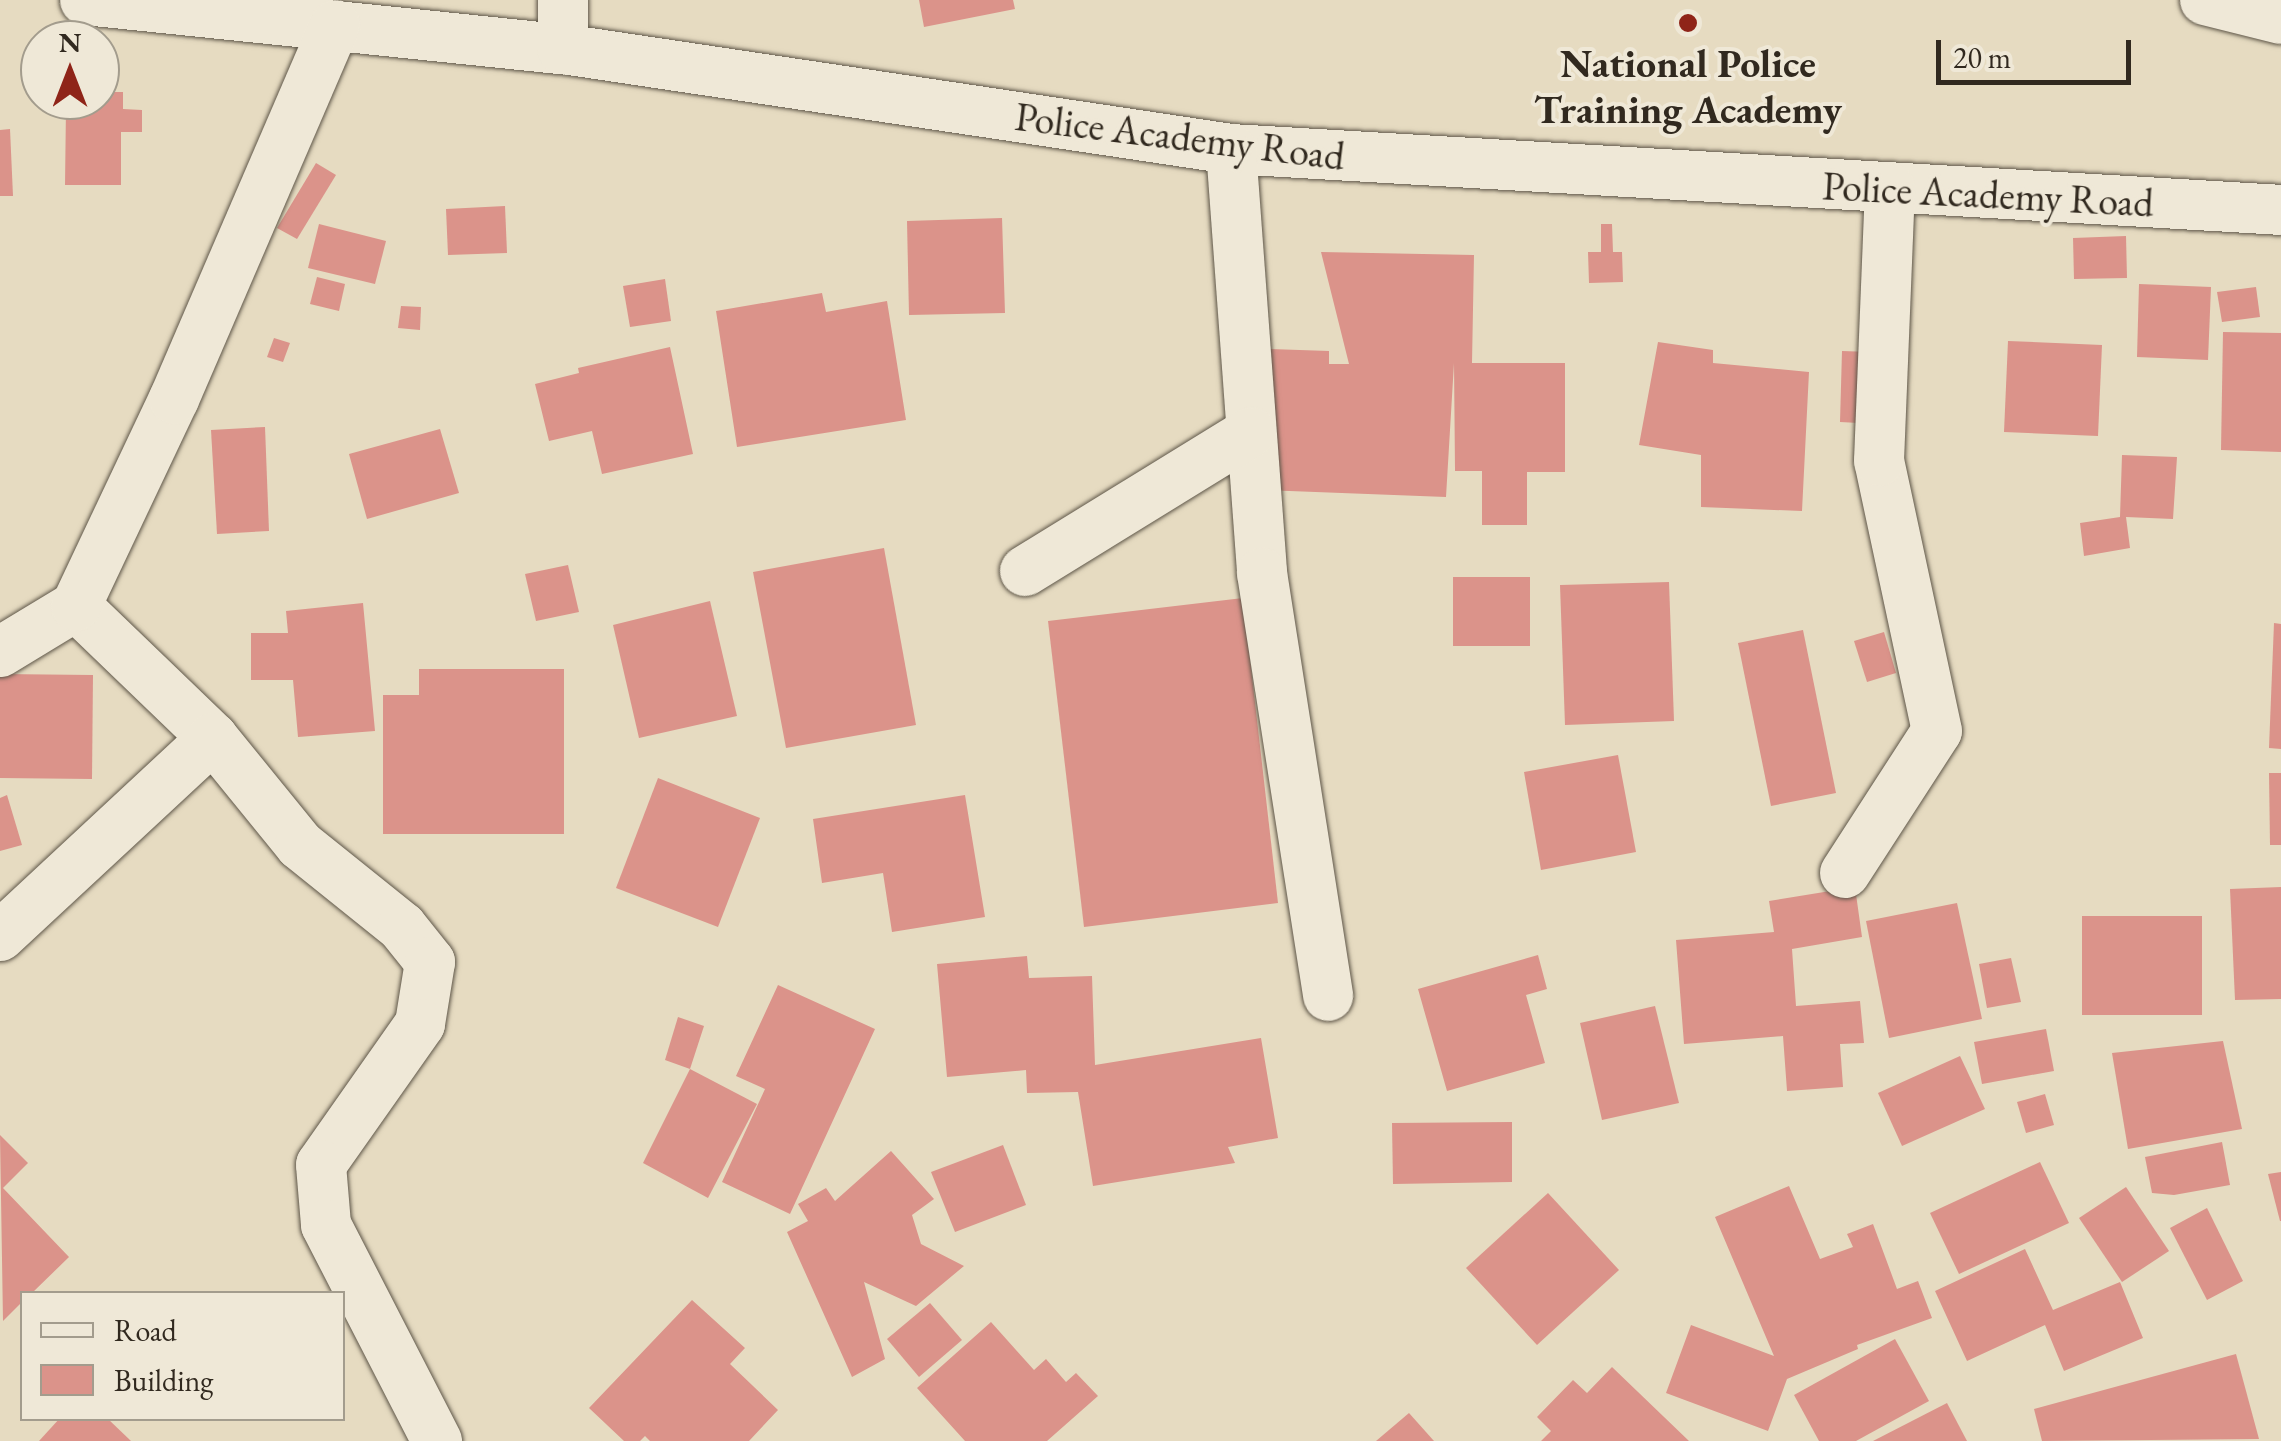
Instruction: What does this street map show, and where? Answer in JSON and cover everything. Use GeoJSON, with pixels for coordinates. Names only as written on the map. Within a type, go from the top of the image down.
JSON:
{"type":"FeatureCollection","features":[{"type":"Feature","properties":{"kind":"street","name":"Police Academy Road"},"geometry":{"type":"LineString","coordinates":[[85,0],[563,50],[1231,149],[2281,210]]}},
{"type":"Feature","properties":{"kind":"street"},"geometry":{"type":"LineString","coordinates":[[563,0],[563,50]]}},
{"type":"Feature","properties":{"kind":"street"},"geometry":{"type":"LineString","coordinates":[[2206,0],[2281,20]]}},
{"type":"Feature","properties":{"kind":"street"},"geometry":{"type":"LineString","coordinates":[[0,652],[76,606],[174,399],[335,25]]}},
{"type":"Feature","properties":{"kind":"street"},"geometry":{"type":"LineString","coordinates":[[1231,149],[1262,573],[1328,996]]}},
{"type":"Feature","properties":{"kind":"street"},"geometry":{"type":"LineString","coordinates":[[1845,873],[1937,731],[1878,461],[1890,188]]}},
{"type":"Feature","properties":{"kind":"street"},"geometry":{"type":"LineString","coordinates":[[1024,571],[1252,432]]}},
{"type":"Feature","properties":{"kind":"street"},"geometry":{"type":"LineString","coordinates":[[76,606],[214,738],[300,845],[402,926],[430,962],[420,1024],[321,1165],[326,1226],[437,1441]]}},
{"type":"Feature","properties":{"kind":"street"},"geometry":{"type":"LineString","coordinates":[[0,936],[214,738]]}},
{"type":"Feature","properties":{"kind":"building"},"geometry":{"type":"Polygon","coordinates":[[[919,0],[1013,0],[1015,9],[924,27],[919,0]]]}},
{"type":"Feature","properties":{"kind":"building"},"geometry":{"type":"Polygon","coordinates":[[[123,92],[123,109],[142,110],[142,132],[121,132],[121,185],[65,185],[66,120],[120,120],[123,92]]]}},
{"type":"Feature","properties":{"kind":"building"},"geometry":{"type":"Polygon","coordinates":[[[10,129],[13,196],[0,196],[0,130],[10,129]]]}},
{"type":"Feature","properties":{"kind":"building"},"geometry":{"type":"Polygon","coordinates":[[[316,163],[336,175],[297,239],[277,228],[316,163]]]}},
{"type":"Feature","properties":{"kind":"building"},"geometry":{"type":"Polygon","coordinates":[[[505,206],[507,253],[448,255],[446,209],[505,206]]]}},
{"type":"Feature","properties":{"kind":"building"},"geometry":{"type":"Polygon","coordinates":[[[1002,218],[1005,313],[909,315],[907,221],[1002,218]]]}},
{"type":"Feature","properties":{"kind":"building"},"geometry":{"type":"Polygon","coordinates":[[[319,224],[386,241],[375,284],[308,268],[319,224]]]}},
{"type":"Feature","properties":{"kind":"building"},"geometry":{"type":"Polygon","coordinates":[[[1601,224],[1612,224],[1613,252],[1622,252],[1623,282],[1589,283],[1588,252],[1601,252],[1601,224]]]}},
{"type":"Feature","properties":{"kind":"building"},"geometry":{"type":"Polygon","coordinates":[[[2126,236],[2127,278],[2074,279],[2073,238],[2126,236]]]}},
{"type":"Feature","properties":{"kind":"building"},"geometry":{"type":"Polygon","coordinates":[[[1321,252],[1474,255],[1472,363],[1565,363],[1565,472],[1527,472],[1527,525],[1482,525],[1482,471],[1455,471],[1454,363],[1446,497],[1264,490],[1270,349],[1329,351],[1329,364],[1349,364],[1321,252]]]}},
{"type":"Feature","properties":{"kind":"building"},"geometry":{"type":"Polygon","coordinates":[[[317,277],[345,284],[339,311],[310,304],[317,277]]]}},
{"type":"Feature","properties":{"kind":"building"},"geometry":{"type":"Polygon","coordinates":[[[665,279],[671,321],[630,327],[623,286],[665,279]]]}},
{"type":"Feature","properties":{"kind":"building"},"geometry":{"type":"Polygon","coordinates":[[[2139,284],[2211,287],[2208,360],[2137,357],[2139,284]]]}},
{"type":"Feature","properties":{"kind":"building"},"geometry":{"type":"Polygon","coordinates":[[[2256,287],[2260,317],[2222,322],[2217,292],[2256,287]]]}},
{"type":"Feature","properties":{"kind":"building"},"geometry":{"type":"Polygon","coordinates":[[[822,293],[826,312],[887,301],[906,420],[737,447],[716,311],[822,293]]]}},
{"type":"Feature","properties":{"kind":"building"},"geometry":{"type":"Polygon","coordinates":[[[401,306],[421,307],[420,330],[398,328],[401,306]]]}},
{"type":"Feature","properties":{"kind":"building"},"geometry":{"type":"Polygon","coordinates":[[[2223,332],[2281,333],[2281,452],[2221,450],[2223,332]]]}},
{"type":"Feature","properties":{"kind":"building"},"geometry":{"type":"Polygon","coordinates":[[[274,338],[290,343],[283,362],[267,357],[274,338]]]}},
{"type":"Feature","properties":{"kind":"building"},"geometry":{"type":"Polygon","coordinates":[[[2008,341],[2102,345],[2098,436],[2004,432],[2008,341]]]}},
{"type":"Feature","properties":{"kind":"building"},"geometry":{"type":"Polygon","coordinates":[[[1658,342],[1713,350],[1713,363],[1809,372],[1802,511],[1701,507],[1701,455],[1639,445],[1658,342]]]}},
{"type":"Feature","properties":{"kind":"building"},"geometry":{"type":"Polygon","coordinates":[[[670,347],[693,454],[602,474],[592,431],[549,441],[535,384],[579,373],[578,368],[670,347]]]}},
{"type":"Feature","properties":{"kind":"building"},"geometry":{"type":"Polygon","coordinates":[[[1842,351],[1900,353],[1897,425],[1840,422],[1842,351]]]}},
{"type":"Feature","properties":{"kind":"building"},"geometry":{"type":"Polygon","coordinates":[[[265,427],[269,531],[217,534],[211,430],[265,427]]]}},
{"type":"Feature","properties":{"kind":"building"},"geometry":{"type":"Polygon","coordinates":[[[440,429],[459,493],[367,519],[349,454],[440,429]]]}},
{"type":"Feature","properties":{"kind":"building"},"geometry":{"type":"Polygon","coordinates":[[[2122,455],[2177,457],[2173,519],[2126,517],[2130,548],[2084,556],[2080,523],[2120,517],[2122,455]]]}},
{"type":"Feature","properties":{"kind":"building"},"geometry":{"type":"Polygon","coordinates":[[[884,548],[916,725],[786,748],[753,572],[884,548]]]}},
{"type":"Feature","properties":{"kind":"building"},"geometry":{"type":"Polygon","coordinates":[[[568,565],[579,612],[536,621],[525,574],[568,565]]]}},
{"type":"Feature","properties":{"kind":"building"},"geometry":{"type":"Polygon","coordinates":[[[1453,577],[1530,577],[1530,646],[1453,646],[1453,577]]]}},
{"type":"Feature","properties":{"kind":"building"},"geometry":{"type":"Polygon","coordinates":[[[1669,582],[1674,721],[1565,725],[1560,585],[1669,582]]]}},
{"type":"Feature","properties":{"kind":"building"},"geometry":{"type":"Polygon","coordinates":[[[1243,598],[1278,903],[1084,927],[1048,621],[1243,598]]]}},
{"type":"Feature","properties":{"kind":"building"},"geometry":{"type":"Polygon","coordinates":[[[710,601],[737,716],[639,738],[613,625],[710,601]]]}},
{"type":"Feature","properties":{"kind":"building"},"geometry":{"type":"Polygon","coordinates":[[[363,603],[375,731],[298,737],[293,680],[251,680],[251,633],[288,633],[286,611],[363,603]]]}},
{"type":"Feature","properties":{"kind":"building"},"geometry":{"type":"Polygon","coordinates":[[[2274,623],[2281,624],[2281,749],[2269,748],[2274,623]]]}},
{"type":"Feature","properties":{"kind":"building"},"geometry":{"type":"Polygon","coordinates":[[[1803,630],[1836,793],[1771,806],[1738,643],[1803,630]]]}},
{"type":"Feature","properties":{"kind":"building"},"geometry":{"type":"Polygon","coordinates":[[[1884,632],[1896,673],[1867,682],[1854,641],[1884,632]]]}},
{"type":"Feature","properties":{"kind":"building"},"geometry":{"type":"Polygon","coordinates":[[[419,669],[564,669],[564,834],[383,834],[383,695],[419,695],[419,669]]]}},
{"type":"Feature","properties":{"kind":"building"},"geometry":{"type":"Polygon","coordinates":[[[0,674],[93,675],[92,779],[0,778],[0,674]]]}},
{"type":"Feature","properties":{"kind":"building"},"geometry":{"type":"Polygon","coordinates":[[[1618,755],[1636,852],[1541,870],[1524,772],[1618,755]]]}},
{"type":"Feature","properties":{"kind":"building"},"geometry":{"type":"Polygon","coordinates":[[[2269,773],[2281,773],[2281,845],[2270,845],[2269,773]]]}},
{"type":"Feature","properties":{"kind":"building"},"geometry":{"type":"Polygon","coordinates":[[[658,778],[760,818],[718,927],[616,888],[658,778]]]}},
{"type":"Feature","properties":{"kind":"building"},"geometry":{"type":"Polygon","coordinates":[[[7,795],[22,845],[0,851],[0,798],[7,795]]]}},
{"type":"Feature","properties":{"kind":"building"},"geometry":{"type":"Polygon","coordinates":[[[965,795],[985,917],[892,932],[883,873],[822,883],[813,819],[965,795]]]}},
{"type":"Feature","properties":{"kind":"building"},"geometry":{"type":"Polygon","coordinates":[[[1855,887],[1862,937],[1792,949],[1796,1006],[1860,1001],[1864,1043],[1840,1044],[1843,1087],[1787,1091],[1783,1036],[1684,1044],[1676,940],[1774,932],[1769,901],[1855,887]]]}},
{"type":"Feature","properties":{"kind":"building"},"geometry":{"type":"Polygon","coordinates":[[[2281,887],[2281,999],[2235,1000],[2230,889],[2281,887]]]}},
{"type":"Feature","properties":{"kind":"building"},"geometry":{"type":"Polygon","coordinates":[[[1957,903],[1982,1019],[1889,1038],[1866,921],[1957,903]]]}},
{"type":"Feature","properties":{"kind":"building"},"geometry":{"type":"Polygon","coordinates":[[[2082,916],[2202,916],[2202,1015],[2082,1015],[2082,916]]]}},
{"type":"Feature","properties":{"kind":"building"},"geometry":{"type":"Polygon","coordinates":[[[1538,955],[1547,989],[1526,995],[1545,1063],[1447,1091],[1418,989],[1538,955]]]}},
{"type":"Feature","properties":{"kind":"building"},"geometry":{"type":"Polygon","coordinates":[[[1027,956],[1029,978],[1092,976],[1095,1065],[1261,1038],[1278,1138],[1228,1147],[1235,1163],[1093,1186],[1078,1092],[1027,1093],[1026,1070],[947,1077],[937,964],[1027,956]]]}},
{"type":"Feature","properties":{"kind":"building"},"geometry":{"type":"Polygon","coordinates":[[[2011,958],[2021,1002],[1987,1008],[1979,964],[2011,958]]]}},
{"type":"Feature","properties":{"kind":"building"},"geometry":{"type":"Polygon","coordinates":[[[778,985],[875,1029],[790,1214],[722,1182],[765,1089],[736,1076],[778,985]]]}},
{"type":"Feature","properties":{"kind":"building"},"geometry":{"type":"Polygon","coordinates":[[[1655,1006],[1679,1103],[1602,1120],[1580,1023],[1655,1006]]]}},
{"type":"Feature","properties":{"kind":"building"},"geometry":{"type":"Polygon","coordinates":[[[678,1017],[704,1026],[690,1069],[665,1060],[678,1017]]]}},
{"type":"Feature","properties":{"kind":"building"},"geometry":{"type":"Polygon","coordinates":[[[2046,1029],[2054,1071],[1982,1084],[1974,1042],[2046,1029]]]}},
{"type":"Feature","properties":{"kind":"building"},"geometry":{"type":"Polygon","coordinates":[[[2223,1041],[2242,1129],[2128,1149],[2112,1053],[2223,1041]]]}},
{"type":"Feature","properties":{"kind":"building"},"geometry":{"type":"Polygon","coordinates":[[[1960,1056],[1985,1109],[1902,1146],[1878,1093],[1960,1056]]]}},
{"type":"Feature","properties":{"kind":"building"},"geometry":{"type":"Polygon","coordinates":[[[690,1069],[757,1104],[708,1198],[643,1163],[690,1069]]]}},
{"type":"Feature","properties":{"kind":"building"},"geometry":{"type":"Polygon","coordinates":[[[2045,1094],[2054,1125],[2026,1133],[2017,1102],[2045,1094]]]}},
{"type":"Feature","properties":{"kind":"building"},"geometry":{"type":"Polygon","coordinates":[[[1512,1122],[1512,1182],[1393,1184],[1392,1123],[1512,1122]]]}},
{"type":"Feature","properties":{"kind":"building"},"geometry":{"type":"Polygon","coordinates":[[[0,1135],[28,1163],[3,1188],[69,1257],[34,1291],[20,1291],[20,1304],[3,1321],[0,1135]]]}},
{"type":"Feature","properties":{"kind":"building"},"geometry":{"type":"Polygon","coordinates":[[[2222,1142],[2230,1185],[2174,1195],[2152,1193],[2145,1157],[2222,1142]]]}},
{"type":"Feature","properties":{"kind":"building"},"geometry":{"type":"Polygon","coordinates":[[[1003,1145],[1026,1205],[955,1232],[931,1172],[1003,1145]]]}},
{"type":"Feature","properties":{"kind":"building"},"geometry":{"type":"Polygon","coordinates":[[[891,1151],[934,1199],[912,1215],[921,1244],[964,1266],[916,1306],[864,1282],[885,1359],[852,1377],[787,1232],[808,1221],[798,1204],[826,1188],[835,1201],[891,1151]]]}},
{"type":"Feature","properties":{"kind":"building"},"geometry":{"type":"Polygon","coordinates":[[[2040,1162],[2069,1223],[1959,1274],[1930,1213],[2040,1162]]]}},
{"type":"Feature","properties":{"kind":"building"},"geometry":{"type":"Polygon","coordinates":[[[2281,1172],[2281,1221],[2280,1221],[2268,1174],[2281,1172]]]}},
{"type":"Feature","properties":{"kind":"building"},"geometry":{"type":"Polygon","coordinates":[[[1789,1186],[1820,1259],[1853,1247],[1847,1234],[1873,1224],[1897,1289],[1918,1281],[1932,1318],[1857,1345],[1858,1349],[1787,1379],[1768,1431],[1666,1393],[1691,1325],[1774,1356],[1715,1217],[1789,1186]]]}},
{"type":"Feature","properties":{"kind":"building"},"geometry":{"type":"Polygon","coordinates":[[[2126,1187],[2169,1251],[2122,1282],[2079,1218],[2126,1187]]]}},
{"type":"Feature","properties":{"kind":"building"},"geometry":{"type":"Polygon","coordinates":[[[1548,1193],[1619,1270],[1537,1345],[1466,1268],[1548,1193]]]}},
{"type":"Feature","properties":{"kind":"building"},"geometry":{"type":"Polygon","coordinates":[[[2207,1208],[2243,1281],[2207,1300],[2170,1228],[2207,1208]]]}},
{"type":"Feature","properties":{"kind":"building"},"geometry":{"type":"Polygon","coordinates":[[[2025,1249],[2053,1310],[2120,1282],[2143,1338],[2064,1371],[2045,1325],[1967,1361],[1935,1291],[2025,1249]]]}},
{"type":"Feature","properties":{"kind":"building"},"geometry":{"type":"Polygon","coordinates":[[[692,1300],[745,1348],[730,1364],[778,1410],[749,1441],[650,1441],[645,1436],[640,1441],[624,1441],[589,1408],[692,1300]]]}},
{"type":"Feature","properties":{"kind":"building"},"geometry":{"type":"Polygon","coordinates":[[[930,1303],[962,1340],[919,1377],[887,1339],[930,1303]]]}},
{"type":"Feature","properties":{"kind":"building"},"geometry":{"type":"Polygon","coordinates":[[[991,1322],[1034,1370],[1046,1359],[1066,1382],[1076,1373],[1098,1396],[1047,1441],[965,1441],[917,1388],[991,1322]]]}},
{"type":"Feature","properties":{"kind":"building"},"geometry":{"type":"Polygon","coordinates":[[[1895,1339],[1929,1401],[1856,1441],[1819,1441],[1794,1395],[1895,1339]]]}},
{"type":"Feature","properties":{"kind":"building"},"geometry":{"type":"Polygon","coordinates":[[[2236,1354],[2259,1439],[2042,1441],[2034,1409],[2236,1354]]]}},
{"type":"Feature","properties":{"kind":"building"},"geometry":{"type":"Polygon","coordinates":[[[1612,1367],[1689,1441],[1541,1441],[1551,1431],[1537,1417],[1573,1380],[1587,1393],[1612,1367]]]}},
{"type":"Feature","properties":{"kind":"building"},"geometry":{"type":"Polygon","coordinates":[[[1947,1403],[1967,1441],[1873,1441],[1947,1403]]]}},
{"type":"Feature","properties":{"kind":"building"},"geometry":{"type":"Polygon","coordinates":[[[1409,1413],[1434,1441],[1376,1441],[1409,1413]]]}},
{"type":"Feature","properties":{"kind":"building"},"geometry":{"type":"Polygon","coordinates":[[[57,1421],[110,1421],[131,1441],[39,1441],[57,1421]]]}},
{"type":"Feature","properties":{"kind":"place","name":"National Police Training Academy"},"geometry":{"type":"Point","coordinates":[1688,23]}}]}
